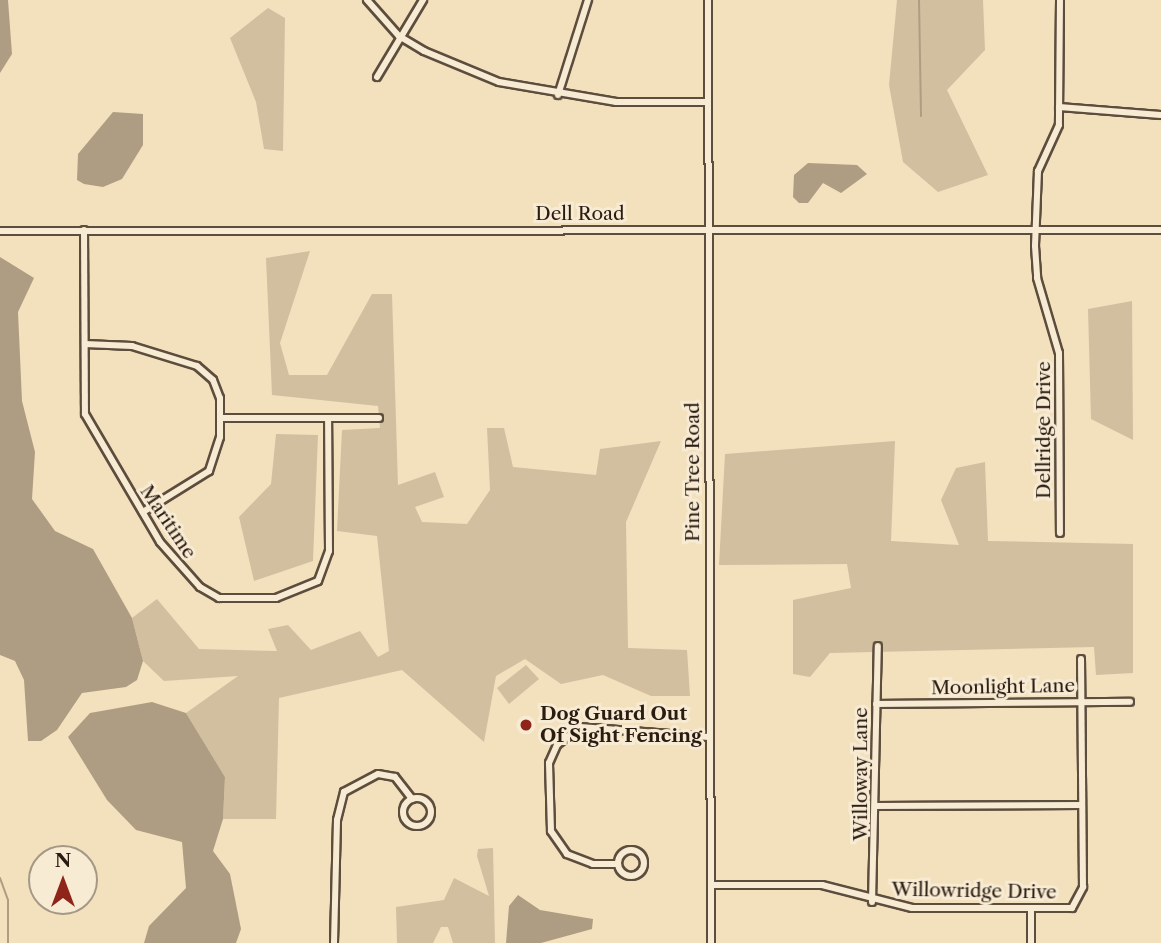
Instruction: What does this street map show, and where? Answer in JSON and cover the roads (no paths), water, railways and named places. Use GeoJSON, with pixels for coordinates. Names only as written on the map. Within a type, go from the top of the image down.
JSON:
{"type":"FeatureCollection","features":[{"type":"Feature","properties":{"kind":"street"},"geometry":{"type":"LineString","coordinates":[[367,0],[398,36],[465,69],[558,95],[708,102]]}},
{"type":"Feature","properties":{"kind":"street"},"geometry":{"type":"LineString","coordinates":[[377,77],[398,36],[423,0]]}},
{"type":"Feature","properties":{"kind":"street"},"geometry":{"type":"LineString","coordinates":[[558,95],[588,0]]}},
{"type":"Feature","properties":{"kind":"street","name":"Pine Tree Road"},"geometry":{"type":"LineString","coordinates":[[708,0],[711,943]]}},
{"type":"Feature","properties":{"kind":"street","name":"Dellridge Drive"},"geometry":{"type":"LineString","coordinates":[[1060,0],[1057,136],[1038,171],[1036,230],[1037,278],[1059,353],[1060,533]]}},
{"type":"Feature","properties":{"kind":"street"},"geometry":{"type":"LineString","coordinates":[[1059,107],[1161,115]]}},
{"type":"Feature","properties":{"kind":"street","name":"Maritime"},"geometry":{"type":"LineString","coordinates":[[84,230],[85,414],[180,570],[219,598],[300,593],[318,581],[329,551],[328,419]]}},
{"type":"Feature","properties":{"kind":"street","name":"Dell Road"},"geometry":{"type":"LineString","coordinates":[[0,231],[1161,230]]}},
{"type":"Feature","properties":{"kind":"street"},"geometry":{"type":"LineString","coordinates":[[85,344],[132,346],[197,366],[213,380],[220,418],[209,471],[143,512]]}},
{"type":"Feature","properties":{"kind":"street"},"geometry":{"type":"LineString","coordinates":[[220,418],[379,418]]}},
{"type":"Feature","properties":{"kind":"street","name":"Willoway Lane"},"geometry":{"type":"LineString","coordinates":[[872,902],[878,646]]}},
{"type":"Feature","properties":{"kind":"street"},"geometry":{"type":"LineString","coordinates":[[876,806],[1080,805],[1081,659]]}},
{"type":"Feature","properties":{"kind":"street","name":"Moonlight Lane"},"geometry":{"type":"LineString","coordinates":[[876,704],[1130,702]]}},
{"type":"Feature","properties":{"kind":"street"},"geometry":{"type":"LineString","coordinates":[[618,863],[630,876],[645,862],[630,849],[618,863],[593,864],[567,854],[551,831],[549,763],[557,745],[580,727],[709,737]]}},
{"type":"Feature","properties":{"kind":"street"},"geometry":{"type":"LineString","coordinates":[[334,943],[337,820],[344,792],[378,774],[395,777],[412,799],[432,808],[421,827],[403,814],[412,799]]}},
{"type":"Feature","properties":{"kind":"street","name":"Willowridge Drive"},"geometry":{"type":"LineString","coordinates":[[711,885],[814,884],[872,902],[1031,909],[1072,908],[1083,887],[1080,805]]}},
{"type":"Feature","properties":{"kind":"street"},"geometry":{"type":"LineString","coordinates":[[1031,909],[1031,943]]}},
{"type":"Feature","properties":{"kind":"waterway"},"geometry":{"type":"LineString","coordinates":[[919,0],[921,116]]}},
{"type":"Feature","properties":{"kind":"waterway"},"geometry":{"type":"LineString","coordinates":[[0,878],[8,900],[8,943]]}},
{"type":"Feature","properties":{"kind":"place","name":"Dog Guard Out Of Sight Fencing"},"geometry":{"type":"Point","coordinates":[526,725]}}]}
